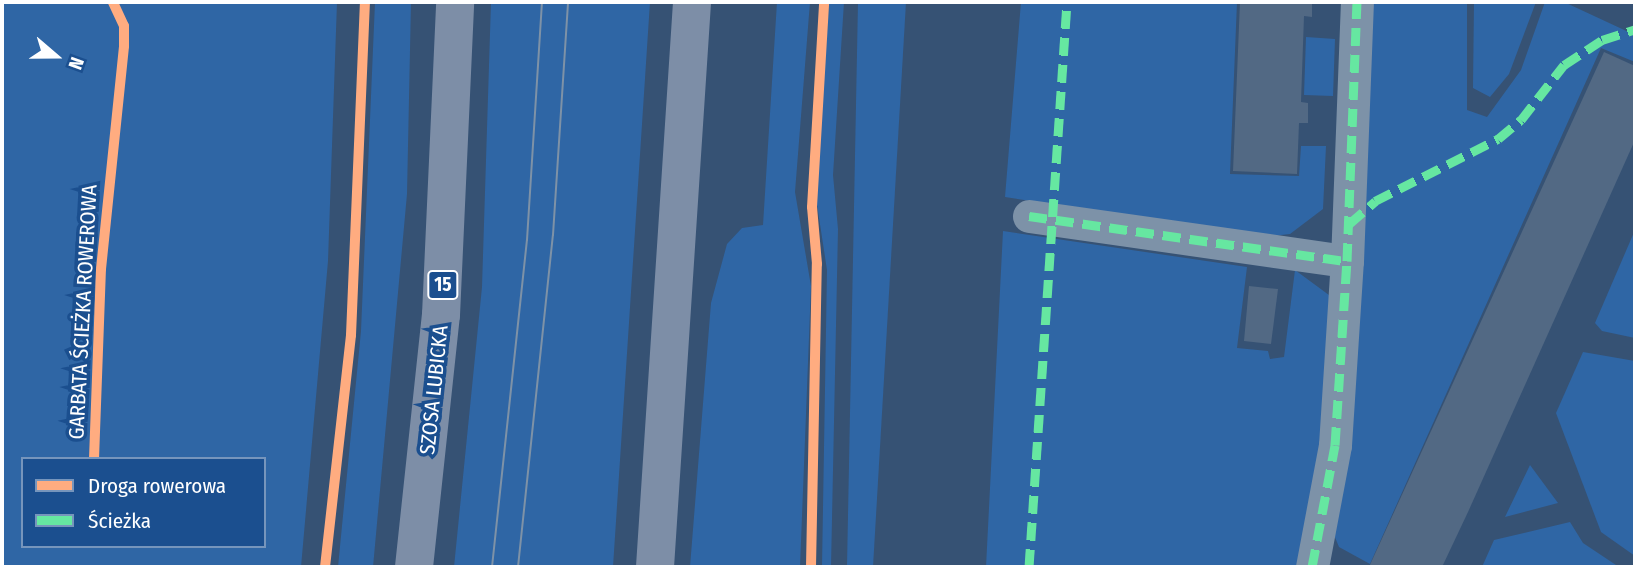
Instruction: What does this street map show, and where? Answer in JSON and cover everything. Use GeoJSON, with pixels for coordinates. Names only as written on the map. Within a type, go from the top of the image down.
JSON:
{"type":"FeatureCollection","features":[{"type":"Feature","properties":{"kind":"main road","name":"SZOSA LUBICKA"},"geometry":{"type":"LineString","coordinates":[[414,567],[441,315],[455,2]]}},
{"type":"Feature","properties":{"kind":"main road"},"geometry":{"type":"LineString","coordinates":[[655,567],[692,2]]}},
{"type":"Feature","properties":{"kind":"street"},"geometry":{"type":"LineString","coordinates":[[1312,567],[1335,444],[1347,261],[1357,2]]}},
{"type":"Feature","properties":{"kind":"street"},"geometry":{"type":"LineString","coordinates":[[1030,216],[1347,261]]}},
{"type":"Feature","properties":{"kind":"shaded area"},"geometry":{"type":"Polygon","coordinates":[[[2,2],[337,2],[328,261],[301,567],[2,567],[2,2]]]}},
{"type":"Feature","properties":{"kind":"shaded area"},"geometry":{"type":"Polygon","coordinates":[[[375,2],[411,2],[407,194],[373,567],[338,567],[361,331],[375,2]]]}},
{"type":"Feature","properties":{"kind":"shaded area"},"geometry":{"type":"Polygon","coordinates":[[[491,2],[650,2],[613,567],[454,567],[482,287],[491,2]]]}},
{"type":"Feature","properties":{"kind":"shaded area"},"geometry":{"type":"Polygon","coordinates":[[[777,2],[810,2],[795,192],[811,286],[800,567],[690,567],[711,303],[727,244],[742,228],[763,225],[777,2]]]}},
{"type":"Feature","properties":{"kind":"shaded area"},"geometry":{"type":"Polygon","coordinates":[[[829,2],[844,2],[833,175],[838,229],[831,567],[822,567],[827,270],[816,198],[829,2]]]}},
{"type":"Feature","properties":{"kind":"shaded area"},"geometry":{"type":"Polygon","coordinates":[[[858,2],[906,2],[873,567],[847,567],[858,2]]]}},
{"type":"Feature","properties":{"kind":"shaded area"},"geometry":{"type":"Polygon","coordinates":[[[1021,2],[1237,2],[1230,174],[1299,176],[1301,146],[1326,146],[1323,209],[1290,234],[1262,237],[1005,197],[1021,2]]]}},
{"type":"Feature","properties":{"kind":"shaded area"},"geometry":{"type":"Polygon","coordinates":[[[1368,2],[1467,2],[1467,110],[1487,117],[1521,70],[1545,2],[1564,2],[1635,35],[1635,62],[1601,48],[1370,564],[1339,547],[1332,530],[1368,2]]]}},
{"type":"Feature","properties":{"kind":"shaded area"},"geometry":{"type":"Polygon","coordinates":[[[1474,2],[1536,2],[1509,74],[1490,97],[1473,88],[1474,2]]]}},
{"type":"Feature","properties":{"kind":"shaded area"},"geometry":{"type":"Polygon","coordinates":[[[1306,37],[1335,39],[1333,96],[1304,95],[1306,37]]]}},
{"type":"Feature","properties":{"kind":"shaded area"},"geometry":{"type":"Polygon","coordinates":[[[1635,230],[1635,338],[1602,331],[1595,323],[1635,230]]]}},
{"type":"Feature","properties":{"kind":"shaded area"},"geometry":{"type":"Polygon","coordinates":[[[1003,231],[1247,267],[1237,348],[1268,351],[1270,359],[1284,357],[1295,270],[1333,298],[1323,457],[1299,567],[986,567],[1003,231]]]}},
{"type":"Feature","properties":{"kind":"shaded area"},"geometry":{"type":"Polygon","coordinates":[[[1583,352],[1635,361],[1635,556],[1601,532],[1556,413],[1583,352]]]}},
{"type":"Feature","properties":{"kind":"shaded area"},"geometry":{"type":"Polygon","coordinates":[[[1530,465],[1558,503],[1505,517],[1530,465]]]}},
{"type":"Feature","properties":{"kind":"shaded area"},"geometry":{"type":"Polygon","coordinates":[[[1570,522],[1583,543],[1619,567],[1482,567],[1494,540],[1570,522]]]}},
{"type":"Feature","properties":{"kind":"building"},"geometry":{"type":"Polygon","coordinates":[[[1240,2],[1312,2],[1312,17],[1304,16],[1301,102],[1308,103],[1308,123],[1299,123],[1297,174],[1233,171],[1240,2]]]}},
{"type":"Feature","properties":{"kind":"building"},"geometry":{"type":"Polygon","coordinates":[[[1604,52],[1635,66],[1635,140],[1468,512],[1442,567],[1369,567],[1604,52]]]}},
{"type":"Feature","properties":{"kind":"building"},"geometry":{"type":"Polygon","coordinates":[[[1249,286],[1278,289],[1271,344],[1244,341],[1249,286]]]}},
{"type":"Feature","properties":{"kind":"tram line"},"geometry":{"type":"LineString","coordinates":[[492,567],[527,240],[542,2]]}},
{"type":"Feature","properties":{"kind":"tram line"},"geometry":{"type":"LineString","coordinates":[[518,567],[553,235],[568,2]]}},
{"type":"Feature","properties":{"kind":"marked path"},"geometry":{"type":"LineString","coordinates":[[1029,567],[1067,2]]}},
{"type":"Feature","properties":{"kind":"marked path"},"geometry":{"type":"LineString","coordinates":[[1029,216],[1347,261],[1357,2]]}},
{"type":"Feature","properties":{"kind":"marked path"},"geometry":{"type":"LineString","coordinates":[[1349,224],[1375,201],[1498,139],[1521,120],[1564,65],[1602,40],[1635,29]]}},
{"type":"Feature","properties":{"kind":"marked path"},"geometry":{"type":"LineString","coordinates":[[1312,567],[1335,445],[1347,261]]}},
{"type":"Feature","properties":{"kind":"cycle path","name":"GARBATA ŚCIEŻKA ROWEROWA"},"geometry":{"type":"LineString","coordinates":[[94,457],[101,269],[124,46],[124,26],[113,2]]}},
{"type":"Feature","properties":{"kind":"cycle path"},"geometry":{"type":"LineString","coordinates":[[325,567],[351,335],[365,2]]}},
{"type":"Feature","properties":{"kind":"cycle path"},"geometry":{"type":"LineString","coordinates":[[811,567],[817,264],[812,207],[824,2]]}}]}
